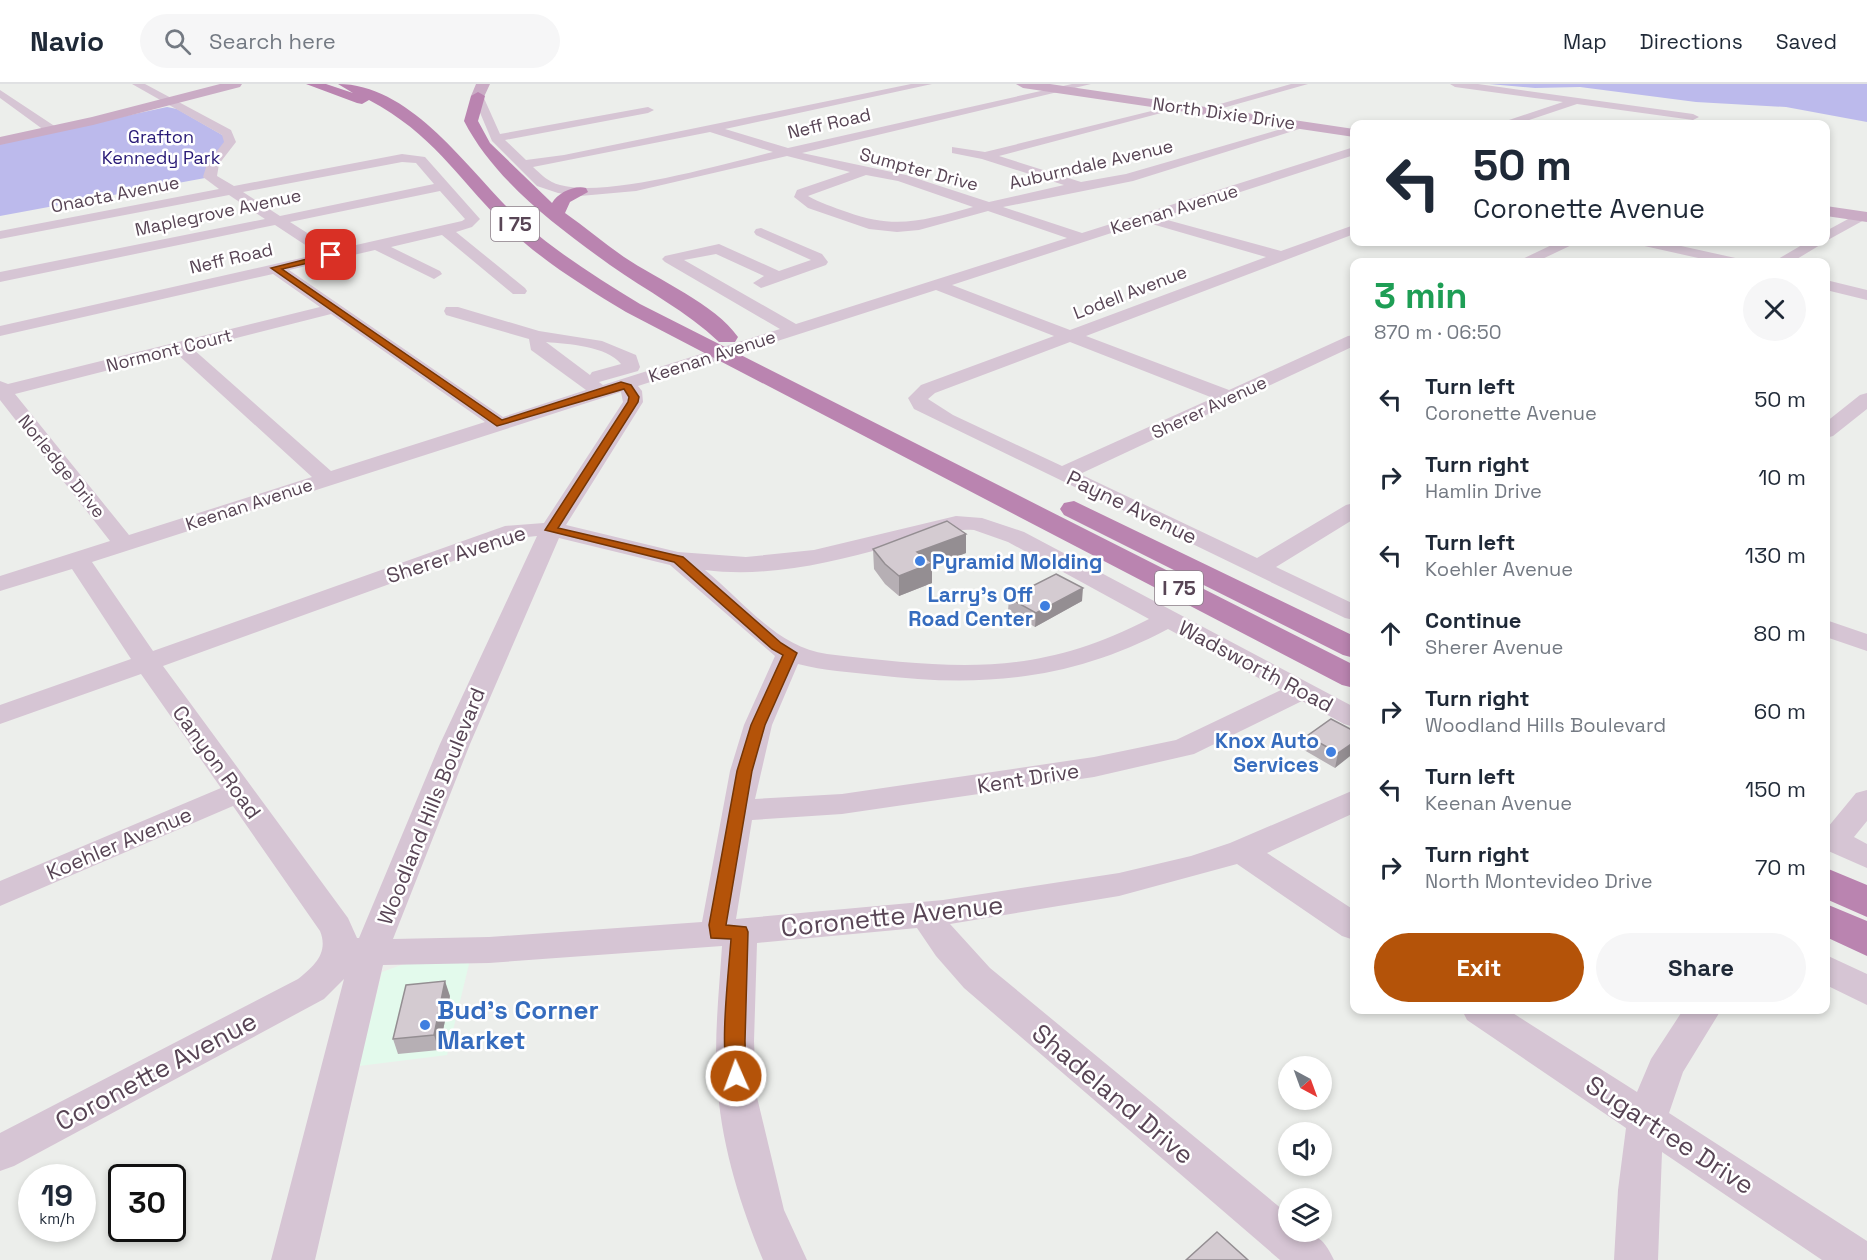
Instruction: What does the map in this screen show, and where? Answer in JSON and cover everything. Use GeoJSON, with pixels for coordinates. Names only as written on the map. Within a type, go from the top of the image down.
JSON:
{"type":"FeatureCollection","features":[{"type":"Feature","properties":{"kind":"highway"},"geometry":{"type":"LineString","coordinates":[[313,84],[393,108]]}},
{"type":"Feature","properties":{"kind":"highway","name":"I 75"},"geometry":{"type":"LineString","coordinates":[[344,84],[393,108],[426,130],[503,212],[541,246],[633,308],[1350,676]]}},
{"type":"Feature","properties":{"kind":"highway","name":"I 75"},"geometry":{"type":"LineString","coordinates":[[369,84],[421,110],[454,134],[543,225],[590,261],[648,296],[762,355],[1350,646]]}},
{"type":"Feature","properties":{"kind":"highway"},"geometry":{"type":"LineString","coordinates":[[480,90],[471,121],[484,145],[555,214],[617,261],[702,315],[727,337]]}},
{"type":"Feature","properties":{"kind":"highway"},"geometry":{"type":"LineString","coordinates":[[555,214],[564,199],[580,192]]}},
{"type":"Feature","properties":{"kind":"highway"},"geometry":{"type":"LineString","coordinates":[[1830,884],[1867,902]]}},
{"type":"Feature","properties":{"kind":"highway"},"geometry":{"type":"LineString","coordinates":[[1830,921],[1867,940]]}},
{"type":"Feature","properties":{"kind":"main road"},"geometry":{"type":"LineString","coordinates":[[0,141],[235,84]]}},
{"type":"Feature","properties":{"kind":"main road","name":"North Dixie Drive"},"geometry":{"type":"LineString","coordinates":[[1023,84],[1350,132]]}},
{"type":"Feature","properties":{"kind":"main road"},"geometry":{"type":"LineString","coordinates":[[1830,211],[1864,217]]}},
{"type":"Feature","properties":{"kind":"street"},"geometry":{"type":"LineString","coordinates":[[137,84],[227,133],[230,142],[210,171],[210,177],[228,191],[331,255]]}},
{"type":"Feature","properties":{"kind":"street"},"geometry":{"type":"LineString","coordinates":[[521,165],[564,159],[927,84]]}},
{"type":"Feature","properties":{"kind":"street","name":"Neff Road"},"geometry":{"type":"LineString","coordinates":[[496,138],[521,165],[542,183],[558,189],[580,192],[618,190],[1086,84]]}},
{"type":"Feature","properties":{"kind":"street"},"geometry":{"type":"LineString","coordinates":[[1205,110],[1304,84]]}},
{"type":"Feature","properties":{"kind":"street"},"geometry":{"type":"LineString","coordinates":[[1455,84],[1693,117]]}},
{"type":"Feature","properties":{"kind":"street"},"geometry":{"type":"LineString","coordinates":[[480,90],[496,138],[648,110]]}},
{"type":"Feature","properties":{"kind":"street"},"geometry":{"type":"LineString","coordinates":[[0,93],[52,130]]}},
{"type":"Feature","properties":{"kind":"street"},"geometry":{"type":"LineString","coordinates":[[1519,120],[1576,101]]}},
{"type":"Feature","properties":{"kind":"street"},"geometry":{"type":"LineString","coordinates":[[985,156],[1176,106]]}},
{"type":"Feature","properties":{"kind":"street"},"geometry":{"type":"LineString","coordinates":[[1670,120],[1680,115]]}},
{"type":"Feature","properties":{"kind":"street","name":"Auburndale Avenue"},"geometry":{"type":"LineString","coordinates":[[865,171],[810,188],[802,193],[801,197],[808,203],[860,222],[885,227],[919,226],[1028,196],[1128,178],[1306,125]]}},
{"type":"Feature","properties":{"kind":"street","name":"Sumpter Drive"},"geometry":{"type":"LineString","coordinates":[[710,129],[820,162],[901,178],[1082,238]]}},
{"type":"Feature","properties":{"kind":"street"},"geometry":{"type":"LineString","coordinates":[[956,150],[985,156],[1081,187]]}},
{"type":"Feature","properties":{"kind":"street","name":"Keenan Avenue"},"geometry":{"type":"LineString","coordinates":[[0,584],[1350,152]]}},
{"type":"Feature","properties":{"kind":"street","name":"Onaota Avenue"},"geometry":{"type":"LineString","coordinates":[[0,235],[395,159],[420,160],[445,186]]}},
{"type":"Feature","properties":{"kind":"street"},"geometry":{"type":"LineString","coordinates":[[1322,162],[1344,167]]}},
{"type":"Feature","properties":{"kind":"street","name":"Neff Road"},"geometry":{"type":"LineString","coordinates":[[0,331],[378,246],[471,222],[473,219],[445,186]]}},
{"type":"Feature","properties":{"kind":"street","name":"Maplegrove Avenue"},"geometry":{"type":"LineString","coordinates":[[0,277],[445,186]]}},
{"type":"Feature","properties":{"kind":"street"},"geometry":{"type":"LineString","coordinates":[[1830,235],[1864,217]]}},
{"type":"Feature","properties":{"kind":"street"},"geometry":{"type":"LineString","coordinates":[[1144,218],[1281,256]]}},
{"type":"Feature","properties":{"kind":"street"},"geometry":{"type":"LineString","coordinates":[[445,230],[519,291]]}},
{"type":"Feature","properties":{"kind":"street","name":"Lodell Avenue"},"geometry":{"type":"LineString","coordinates":[[920,395],[928,389],[1350,230]]}},
{"type":"Feature","properties":{"kind":"street"},"geometry":{"type":"LineString","coordinates":[[732,293],[815,265],[820,260],[761,232]]}},
{"type":"Feature","properties":{"kind":"street"},"geometry":{"type":"LineString","coordinates":[[378,246],[434,274]]}},
{"type":"Feature","properties":{"kind":"street"},"geometry":{"type":"LineString","coordinates":[[1533,258],[1561,246]]}},
{"type":"Feature","properties":{"kind":"street"},"geometry":{"type":"LineString","coordinates":[[1663,246],[1716,258]]}},
{"type":"Feature","properties":{"kind":"street"},"geometry":{"type":"LineString","coordinates":[[1787,258],[1810,246]]}},
{"type":"Feature","properties":{"kind":"street"},"geometry":{"type":"LineString","coordinates":[[778,277],[714,249],[670,259],[795,330]]}},
{"type":"Feature","properties":{"kind":"street"},"geometry":{"type":"LineString","coordinates":[[275,268],[501,424]]}},
{"type":"Feature","properties":{"kind":"street"},"geometry":{"type":"LineString","coordinates":[[936,284],[1230,398]]}},
{"type":"Feature","properties":{"kind":"street"},"geometry":{"type":"LineString","coordinates":[[1830,286],[1867,295]]}},
{"type":"Feature","properties":{"kind":"street","name":"Normont Court"},"geometry":{"type":"LineString","coordinates":[[1,389],[335,308]]}},
{"type":"Feature","properties":{"kind":"street"},"geometry":{"type":"LineString","coordinates":[[452,311],[537,336],[604,345],[630,359],[631,367],[586,380]]}},
{"type":"Feature","properties":{"kind":"street"},"geometry":{"type":"LineString","coordinates":[[537,336],[537,346],[586,380],[613,388]]}},
{"type":"Feature","properties":{"kind":"street","name":"Sherer Avenue"},"geometry":{"type":"LineString","coordinates":[[1063,474],[1350,342]]}},
{"type":"Feature","properties":{"kind":"street"},"geometry":{"type":"LineString","coordinates":[[180,347],[327,479]]}},
{"type":"Feature","properties":{"kind":"street","name":"Woodland Hills Boulevard"},"geometry":{"type":"LineString","coordinates":[[293,1260],[329,1105],[344,966],[455,744],[551,530],[633,402],[632,391],[613,388]]}},
{"type":"Feature","properties":{"kind":"street","name":"Norledge Drive"},"geometry":{"type":"LineString","coordinates":[[1,389],[124,544]]}},
{"type":"Feature","properties":{"kind":"street","name":"Payne Avenue"},"geometry":{"type":"LineString","coordinates":[[920,395],[918,398],[921,405],[946,419],[1350,611]]}},
{"type":"Feature","properties":{"kind":"street"},"geometry":{"type":"LineString","coordinates":[[1830,424],[1867,399]]}},
{"type":"Feature","properties":{"kind":"street"},"geometry":{"type":"LineString","coordinates":[[1258,567],[1350,512]]}},
{"type":"Feature","properties":{"kind":"street","name":"Sherer Avenue"},"geometry":{"type":"LineString","coordinates":[[0,715],[513,531],[533,528],[551,530],[591,537],[679,560],[738,563],[798,561],[841,554],[946,524],[963,522]]}},
{"type":"Feature","properties":{"kind":"street","name":"Wadsworth Road"},"geometry":{"type":"LineString","coordinates":[[963,522],[987,525],[1016,537],[1350,716]]}},
{"type":"Feature","properties":{"kind":"street","name":"Canyon Road"},"geometry":{"type":"LineString","coordinates":[[78,559],[146,661],[336,927],[341,936],[344,966]]}},
{"type":"Feature","properties":{"kind":"street"},"geometry":{"type":"LineString","coordinates":[[679,560],[777,646],[790,653],[805,658],[922,673],[993,674],[1050,667],[1089,657],[1132,640],[1168,619]]}},
{"type":"Feature","properties":{"kind":"street"},"geometry":{"type":"LineString","coordinates":[[1830,629],[1867,643]]}},
{"type":"Feature","properties":{"kind":"street"},"geometry":{"type":"LineString","coordinates":[[785,1260],[763,1210],[744,1133],[737,1093],[728,933],[745,771],[758,725],[790,653]]}},
{"type":"Feature","properties":{"kind":"street","name":"Kent Drive"},"geometry":{"type":"LineString","coordinates":[[740,810],[842,804],[967,788],[1094,767],[1184,747],[1302,691]]}},
{"type":"Feature","properties":{"kind":"street","name":"Koehler Avenue"},"geometry":{"type":"LineString","coordinates":[[0,894],[238,792]]}},
{"type":"Feature","properties":{"kind":"street"},"geometry":{"type":"LineString","coordinates":[[1867,800],[1830,839],[1867,856]]}},
{"type":"Feature","properties":{"kind":"street","name":"Coronette Avenue"},"geometry":{"type":"LineString","coordinates":[[0,1153],[344,966],[413,953],[728,933],[926,915],[1090,890],[1188,867],[1240,851],[1309,823],[1350,802]]}},
{"type":"Feature","properties":{"kind":"street"},"geometry":{"type":"LineString","coordinates":[[1240,851],[1350,924]]}},
{"type":"Feature","properties":{"kind":"street","name":"Shadeland Drive"},"geometry":{"type":"LineString","coordinates":[[926,915],[948,947],[977,978],[1312,1260]]}},
{"type":"Feature","properties":{"kind":"street"},"geometry":{"type":"LineString","coordinates":[[1830,971],[1867,991]]}},
{"type":"Feature","properties":{"kind":"street","name":"Sugartree Drive"},"geometry":{"type":"LineString","coordinates":[[1486,1014],[1859,1260]]}},
{"type":"Feature","properties":{"kind":"street"},"geometry":{"type":"LineString","coordinates":[[1636,1260],[1639,1164],[1646,1119],[1653,1093],[1671,1056],[1700,1014]]}},
{"type":"Feature","properties":{"kind":"shaded area"},"geometry":{"type":"Polygon","coordinates":[[[470,960],[447,1055],[359,1066],[382,972],[404,964],[470,960]]]}},
{"type":"Feature","properties":{"kind":"green space"},"geometry":{"type":"Polygon","coordinates":[[[1489,84],[1867,84],[1867,122],[1786,107],[1696,102],[1580,87],[1535,88],[1489,84]]]}},
{"type":"Feature","properties":{"kind":"green space","name":"Grafton Kennedy Park"},"geometry":{"type":"Polygon","coordinates":[[[167,107],[177,109],[224,136],[225,144],[205,178],[0,216],[0,143],[167,107]]]}},
{"type":"Feature","properties":{"kind":"building"},"geometry":{"type":"Polygon","coordinates":[[[947,521],[966,534],[917,552],[932,563],[899,576],[873,549],[947,521]]]}},
{"type":"Feature","properties":{"kind":"building"},"geometry":{"type":"Polygon","coordinates":[[[1056,574],[1083,588],[1036,613],[1009,598],[1056,574]]]}},
{"type":"Feature","properties":{"kind":"building"},"geometry":{"type":"Polygon","coordinates":[[[1331,719],[1350,729],[1350,745],[1338,753],[1307,736],[1331,719]]]}},
{"type":"Feature","properties":{"kind":"building"},"geometry":{"type":"Polygon","coordinates":[[[445,981],[434,1035],[393,1039],[406,985],[445,981]]]}},
{"type":"Feature","properties":{"kind":"building"},"geometry":{"type":"Polygon","coordinates":[[[1217,1232],[1248,1260],[1186,1260],[1217,1232]]]}},
{"type":"Feature","properties":{"kind":"place","name":"Pyramid Molding"},"geometry":{"type":"Point","coordinates":[920,561]}},
{"type":"Feature","properties":{"kind":"place","name":"Larry's Off Road Center"},"geometry":{"type":"Point","coordinates":[1045,606]}},
{"type":"Feature","properties":{"kind":"place","name":"Knox Auto Services"},"geometry":{"type":"Point","coordinates":[1331,752]}},
{"type":"Feature","properties":{"kind":"place","name":"Bud's Corner Market"},"geometry":{"type":"Point","coordinates":[425,1025]}},
{"type":"Feature","properties":{"kind":"route"},"geometry":{"type":"LineString","coordinates":[[331,255],[275,268],[501,424],[624,384],[628,387],[634,397],[633,402],[551,530],[591,537],[679,560],[777,646],[790,653],[758,725],[745,771],[740,810],[718,925],[717,934],[740,932],[735,1041],[736,1076]]}}]}
